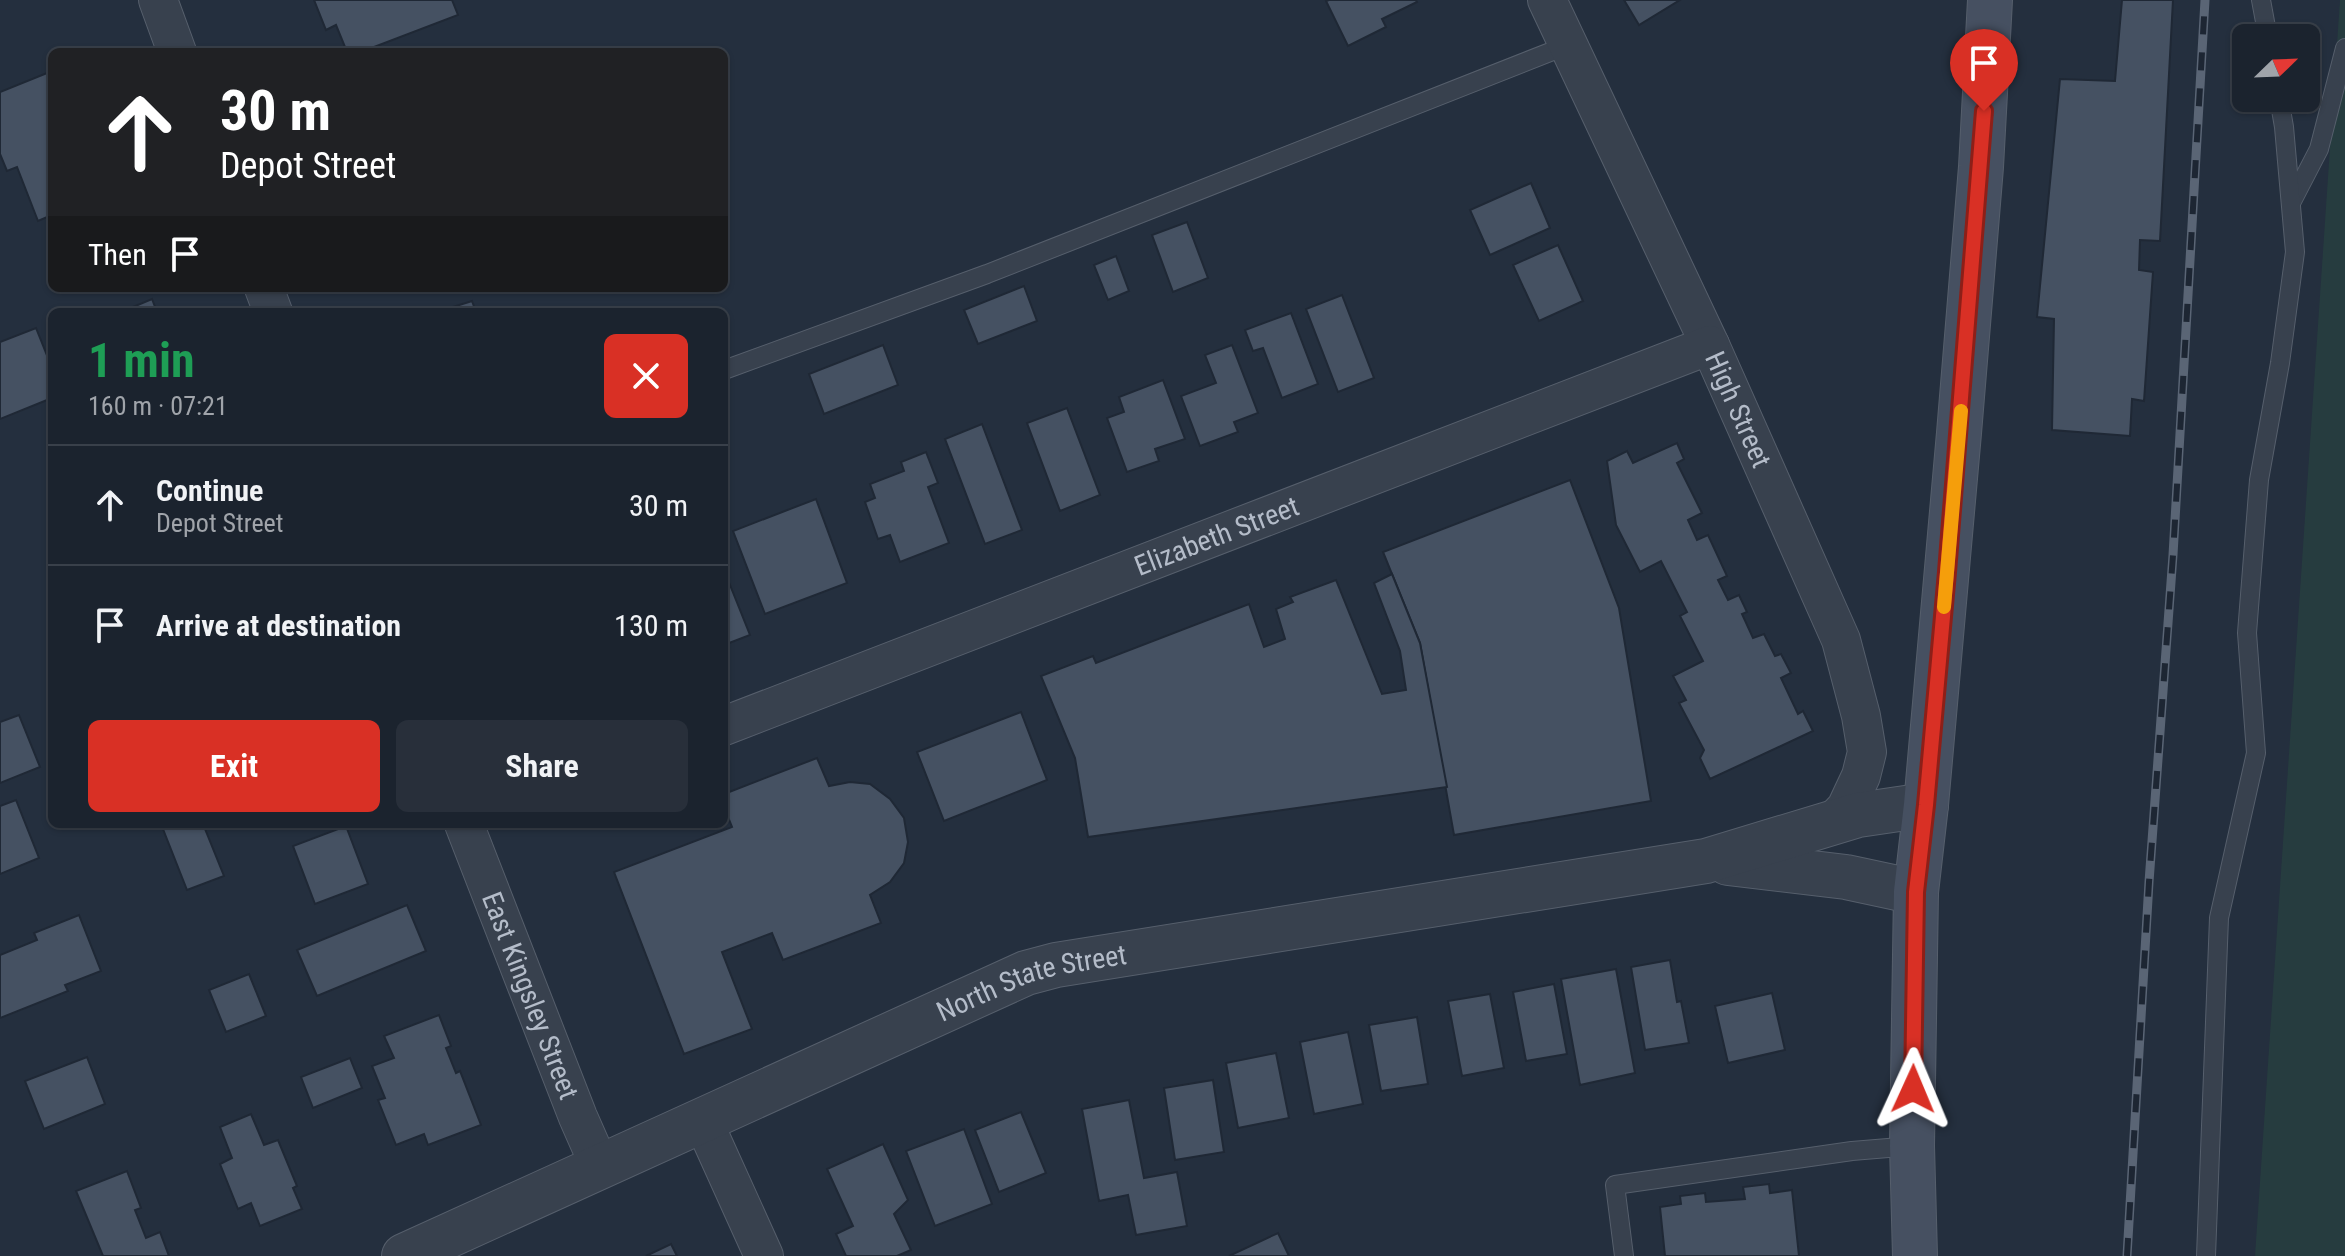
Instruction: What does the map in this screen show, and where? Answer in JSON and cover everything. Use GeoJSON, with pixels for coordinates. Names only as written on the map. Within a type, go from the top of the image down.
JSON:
{"type":"FeatureCollection","features":[{"type":"Feature","properties":{"kind":"main road"},"geometry":{"type":"LineString","coordinates":[[1915,1256],[1912,1146],[1916,892],[1980,182],[1990,0]]}},
{"type":"Feature","properties":{"kind":"street"},"geometry":{"type":"LineString","coordinates":[[158,0],[176,48]]}},
{"type":"Feature","properties":{"kind":"street","name":"High Street"},"geometry":{"type":"LineString","coordinates":[[1547,0],[1710,345],[1841,640],[1867,752],[1861,776],[1846,808],[1830,825]]}},
{"type":"Feature","properties":{"kind":"street","name":"Elizabeth Street"},"geometry":{"type":"LineString","coordinates":[[728,724],[1710,345]]}},
{"type":"Feature","properties":{"kind":"street"},"geometry":{"type":"LineString","coordinates":[[1706,861],[1881,811],[1926,805]]}},
{"type":"Feature","properties":{"kind":"street","name":"East Kingsley Street"},"geometry":{"type":"LineString","coordinates":[[468,828],[600,1167]]}},
{"type":"Feature","properties":{"kind":"street"},"geometry":{"type":"LineString","coordinates":[[1706,861],[1831,875],[1916,892]]}},
{"type":"Feature","properties":{"kind":"street","name":"North State Street"},"geometry":{"type":"LineString","coordinates":[[404,1256],[1026,973],[1056,965],[1706,861]]}},
{"type":"Feature","properties":{"kind":"street"},"geometry":{"type":"LineString","coordinates":[[703,1121],[764,1256]]}},
{"type":"Feature","properties":{"kind":"lane"},"geometry":{"type":"LineString","coordinates":[[2261,0],[2265,24]]}},
{"type":"Feature","properties":{"kind":"lane"},"geometry":{"type":"LineString","coordinates":[[728,369],[987,274],[1568,45]]}},
{"type":"Feature","properties":{"kind":"lane"},"geometry":{"type":"LineString","coordinates":[[2291,204],[2319,149],[2345,48]]}},
{"type":"Feature","properties":{"kind":"lane"},"geometry":{"type":"LineString","coordinates":[[2206,1256],[2219,918],[2256,753],[2247,633],[2259,480],[2280,363],[2295,252],[2281,112]]}},
{"type":"Feature","properties":{"kind":"lane"},"geometry":{"type":"LineString","coordinates":[[1624,1256],[1615,1185],[1852,1151],[1912,1146]]}},
{"type":"Feature","properties":{"kind":"green space"},"geometry":{"type":"Polygon","coordinates":[[[2340,0],[2345,0],[2345,1256],[2255,1256],[2340,0]]]}},
{"type":"Feature","properties":{"kind":"building"},"geometry":{"type":"Polygon","coordinates":[[[314,0],[452,0],[458,15],[371,48],[345,48],[336,25],[326,30],[314,0]]]}},
{"type":"Feature","properties":{"kind":"building"},"geometry":{"type":"Polygon","coordinates":[[[1624,0],[1680,0],[1639,25],[1624,0]]]}},
{"type":"Feature","properties":{"kind":"building"},"geometry":{"type":"Polygon","coordinates":[[[2122,0],[2173,0],[2160,241],[2140,240],[2139,270],[2153,272],[2144,401],[2132,399],[2130,436],[2052,430],[2054,319],[2037,317],[2060,79],[2115,81],[2122,0]]]}},
{"type":"Feature","properties":{"kind":"building"},"geometry":{"type":"Polygon","coordinates":[[[1326,1],[1417,2],[1382,19],[1386,27],[1348,46],[1326,1]]]}},
{"type":"Feature","properties":{"kind":"building"},"geometry":{"type":"Polygon","coordinates":[[[48,73],[48,217],[38,221],[17,167],[7,171],[0,154],[0,92],[48,73]]]}},
{"type":"Feature","properties":{"kind":"building"},"geometry":{"type":"Polygon","coordinates":[[[1531,183],[1550,228],[1490,255],[1470,210],[1531,183]]]}},
{"type":"Feature","properties":{"kind":"building"},"geometry":{"type":"Polygon","coordinates":[[[1187,222],[1208,278],[1173,292],[1152,235],[1187,222]]]}},
{"type":"Feature","properties":{"kind":"building"},"geometry":{"type":"Polygon","coordinates":[[[1558,245],[1583,301],[1539,321],[1513,265],[1558,245]]]}},
{"type":"Feature","properties":{"kind":"building"},"geometry":{"type":"Polygon","coordinates":[[[1116,256],[1129,291],[1108,300],[1094,265],[1116,256]]]}},
{"type":"Feature","properties":{"kind":"building"},"geometry":{"type":"Polygon","coordinates":[[[1024,286],[1037,321],[978,344],[964,310],[1024,286]]]}},
{"type":"Feature","properties":{"kind":"building"},"geometry":{"type":"Polygon","coordinates":[[[1342,295],[1374,378],[1338,392],[1306,309],[1342,295]]]}},
{"type":"Feature","properties":{"kind":"building"},"geometry":{"type":"Polygon","coordinates":[[[152,299],[155,308],[131,308],[152,299]]]}},
{"type":"Feature","properties":{"kind":"building"},"geometry":{"type":"Polygon","coordinates":[[[472,301],[475,308],[450,308],[472,301]]]}},
{"type":"Feature","properties":{"kind":"building"},"geometry":{"type":"Polygon","coordinates":[[[1291,313],[1318,384],[1282,398],[1263,348],[1253,351],[1245,330],[1291,313]]]}},
{"type":"Feature","properties":{"kind":"building"},"geometry":{"type":"Polygon","coordinates":[[[36,328],[48,358],[48,400],[0,419],[0,342],[36,328]]]}},
{"type":"Feature","properties":{"kind":"building"},"geometry":{"type":"Polygon","coordinates":[[[883,345],[898,385],[824,414],[809,374],[883,345]]]}},
{"type":"Feature","properties":{"kind":"building"},"geometry":{"type":"Polygon","coordinates":[[[1232,345],[1258,413],[1234,422],[1238,432],[1200,446],[1181,396],[1216,383],[1205,355],[1232,345]]]}},
{"type":"Feature","properties":{"kind":"building"},"geometry":{"type":"Polygon","coordinates":[[[1163,380],[1185,439],[1155,449],[1159,461],[1127,472],[1107,418],[1124,412],[1119,397],[1163,380]]]}},
{"type":"Feature","properties":{"kind":"building"},"geometry":{"type":"Polygon","coordinates":[[[1067,408],[1100,495],[1060,511],[1027,423],[1067,408]]]}},
{"type":"Feature","properties":{"kind":"building"},"geometry":{"type":"Polygon","coordinates":[[[982,424],[1022,530],[985,544],[945,439],[982,424]]]}},
{"type":"Feature","properties":{"kind":"building"},"geometry":{"type":"Polygon","coordinates":[[[1677,443],[1684,459],[1677,463],[1702,513],[1688,520],[1697,540],[1708,535],[1727,576],[1718,580],[1728,600],[1739,595],[1747,612],[1742,614],[1753,638],[1764,634],[1775,656],[1781,654],[1791,673],[1781,678],[1798,714],[1803,711],[1813,731],[1710,779],[1700,758],[1704,750],[1679,703],[1686,700],[1673,676],[1703,661],[1680,616],[1687,612],[1661,561],[1640,572],[1616,525],[1607,461],[1627,451],[1633,463],[1677,443]]]}},
{"type":"Feature","properties":{"kind":"building"},"geometry":{"type":"Polygon","coordinates":[[[926,452],[938,483],[928,487],[949,543],[900,562],[890,535],[878,539],[865,502],[875,498],[870,484],[904,471],[901,462],[926,452]]]}},
{"type":"Feature","properties":{"kind":"building"},"geometry":{"type":"Polygon","coordinates":[[[1570,480],[1619,608],[1651,801],[1454,835],[1420,643],[1383,552],[1570,480]]]}},
{"type":"Feature","properties":{"kind":"building"},"geometry":{"type":"Polygon","coordinates":[[[816,499],[847,583],[765,614],[733,531],[816,499]]]}},
{"type":"Feature","properties":{"kind":"building"},"geometry":{"type":"Polygon","coordinates":[[[1392,574],[1420,643],[1447,787],[1088,837],[1075,758],[1041,676],[1093,656],[1096,663],[1249,604],[1264,647],[1285,639],[1276,609],[1293,602],[1290,597],[1336,580],[1382,694],[1406,690],[1400,651],[1374,583],[1392,574]]]}},
{"type":"Feature","properties":{"kind":"building"},"geometry":{"type":"Polygon","coordinates":[[[728,580],[750,635],[728,643],[728,580]]]}},
{"type":"Feature","properties":{"kind":"building"},"geometry":{"type":"Polygon","coordinates":[[[1021,712],[1047,780],[944,821],[917,752],[1021,712]]]}},
{"type":"Feature","properties":{"kind":"building"},"geometry":{"type":"Polygon","coordinates":[[[19,715],[40,767],[0,783],[0,722],[19,715]]]}},
{"type":"Feature","properties":{"kind":"building"},"geometry":{"type":"Polygon","coordinates":[[[817,758],[829,786],[850,782],[870,784],[890,799],[904,818],[908,842],[904,863],[890,882],[870,895],[881,923],[783,960],[772,933],[722,952],[752,1029],[684,1054],[614,872],[732,827],[728,817],[728,792],[817,758]]]}},
{"type":"Feature","properties":{"kind":"building"},"geometry":{"type":"Polygon","coordinates":[[[16,800],[39,858],[0,874],[0,806],[16,800]]]}},
{"type":"Feature","properties":{"kind":"building"},"geometry":{"type":"Polygon","coordinates":[[[163,828],[205,828],[224,876],[187,890],[163,828]]]}},
{"type":"Feature","properties":{"kind":"building"},"geometry":{"type":"Polygon","coordinates":[[[347,828],[368,884],[315,904],[293,846],[347,828]]]}},
{"type":"Feature","properties":{"kind":"building"},"geometry":{"type":"Polygon","coordinates":[[[407,905],[426,951],[317,996],[297,950],[407,905]]]}},
{"type":"Feature","properties":{"kind":"building"},"geometry":{"type":"Polygon","coordinates":[[[79,915],[101,971],[65,985],[68,991],[0,1018],[0,955],[37,940],[34,933],[79,915]]]}},
{"type":"Feature","properties":{"kind":"building"},"geometry":{"type":"Polygon","coordinates":[[[1670,960],[1677,1002],[1681,1001],[1689,1043],[1645,1050],[1631,967],[1670,960]]]}},
{"type":"Feature","properties":{"kind":"building"},"geometry":{"type":"Polygon","coordinates":[[[1616,969],[1635,1073],[1580,1085],[1561,979],[1616,969]]]}},
{"type":"Feature","properties":{"kind":"building"},"geometry":{"type":"Polygon","coordinates":[[[249,974],[266,1016],[226,1032],[209,990],[249,974]]]}},
{"type":"Feature","properties":{"kind":"building"},"geometry":{"type":"Polygon","coordinates":[[[1554,984],[1567,1054],[1526,1061],[1513,992],[1554,984]]]}},
{"type":"Feature","properties":{"kind":"building"},"geometry":{"type":"Polygon","coordinates":[[[1772,993],[1785,1050],[1728,1063],[1715,1006],[1772,993]]]}},
{"type":"Feature","properties":{"kind":"building"},"geometry":{"type":"Polygon","coordinates":[[[1490,994],[1504,1068],[1462,1076],[1448,1001],[1490,994]]]}},
{"type":"Feature","properties":{"kind":"building"},"geometry":{"type":"Polygon","coordinates":[[[439,1015],[451,1046],[446,1048],[456,1073],[460,1071],[481,1125],[428,1145],[424,1134],[396,1145],[378,1100],[385,1098],[372,1066],[394,1058],[384,1036],[439,1015]]]}},
{"type":"Feature","properties":{"kind":"building"},"geometry":{"type":"Polygon","coordinates":[[[1417,1017],[1428,1084],[1381,1091],[1369,1025],[1417,1017]]]}},
{"type":"Feature","properties":{"kind":"building"},"geometry":{"type":"Polygon","coordinates":[[[1348,1032],[1363,1104],[1314,1114],[1300,1042],[1348,1032]]]}},
{"type":"Feature","properties":{"kind":"building"},"geometry":{"type":"Polygon","coordinates":[[[1276,1053],[1289,1118],[1238,1128],[1226,1063],[1276,1053]]]}},
{"type":"Feature","properties":{"kind":"building"},"geometry":{"type":"Polygon","coordinates":[[[87,1057],[105,1104],[44,1129],[25,1081],[87,1057]]]}},
{"type":"Feature","properties":{"kind":"building"},"geometry":{"type":"Polygon","coordinates":[[[350,1058],[362,1088],[313,1108],[301,1077],[350,1058]]]}},
{"type":"Feature","properties":{"kind":"building"},"geometry":{"type":"Polygon","coordinates":[[[1213,1080],[1224,1152],[1175,1160],[1164,1088],[1213,1080]]]}},
{"type":"Feature","properties":{"kind":"building"},"geometry":{"type":"Polygon","coordinates":[[[1129,1100],[1144,1178],[1177,1172],[1187,1226],[1136,1235],[1128,1195],[1099,1201],[1082,1109],[1129,1100]]]}},
{"type":"Feature","properties":{"kind":"building"},"geometry":{"type":"Polygon","coordinates":[[[1021,1112],[1046,1173],[999,1192],[975,1130],[1021,1112]]]}},
{"type":"Feature","properties":{"kind":"building"},"geometry":{"type":"Polygon","coordinates":[[[251,1114],[264,1145],[278,1140],[297,1186],[293,1188],[302,1209],[260,1226],[251,1203],[238,1209],[220,1164],[232,1158],[220,1127],[251,1114]]]}},
{"type":"Feature","properties":{"kind":"building"},"geometry":{"type":"Polygon","coordinates":[[[964,1129],[992,1204],[935,1226],[906,1151],[964,1129]]]}},
{"type":"Feature","properties":{"kind":"building"},"geometry":{"type":"Polygon","coordinates":[[[883,1144],[908,1200],[894,1214],[911,1250],[897,1256],[846,1256],[836,1234],[853,1226],[827,1169],[883,1144]]]}},
{"type":"Feature","properties":{"kind":"building"},"geometry":{"type":"Polygon","coordinates":[[[127,1171],[141,1208],[135,1210],[146,1238],[160,1232],[169,1256],[103,1256],[76,1191],[127,1171]]]}},
{"type":"Feature","properties":{"kind":"building"},"geometry":{"type":"Polygon","coordinates":[[[1769,1184],[1770,1193],[1792,1190],[1799,1256],[1665,1256],[1660,1207],[1681,1204],[1680,1196],[1705,1193],[1706,1202],[1745,1199],[1743,1187],[1769,1184]]]}},
{"type":"Feature","properties":{"kind":"building"},"geometry":{"type":"Polygon","coordinates":[[[1278,1233],[1289,1256],[1229,1256],[1278,1233]]]}},
{"type":"Feature","properties":{"kind":"building"},"geometry":{"type":"Polygon","coordinates":[[[671,1244],[677,1256],[646,1256],[671,1244]]]}},
{"type":"Feature","properties":{"kind":"railway"},"geometry":{"type":"LineString","coordinates":[[2127,1256],[2149,882],[2173,555],[2205,0]]}},
{"type":"Feature","properties":{"kind":"slow traffic"},"geometry":{"type":"LineString","coordinates":[[1944,607],[1961,411]]}},
{"type":"Feature","properties":{"kind":"route"},"geometry":{"type":"LineString","coordinates":[[1913,1089],[1916,892],[1947,572],[1984,111]]}}]}
